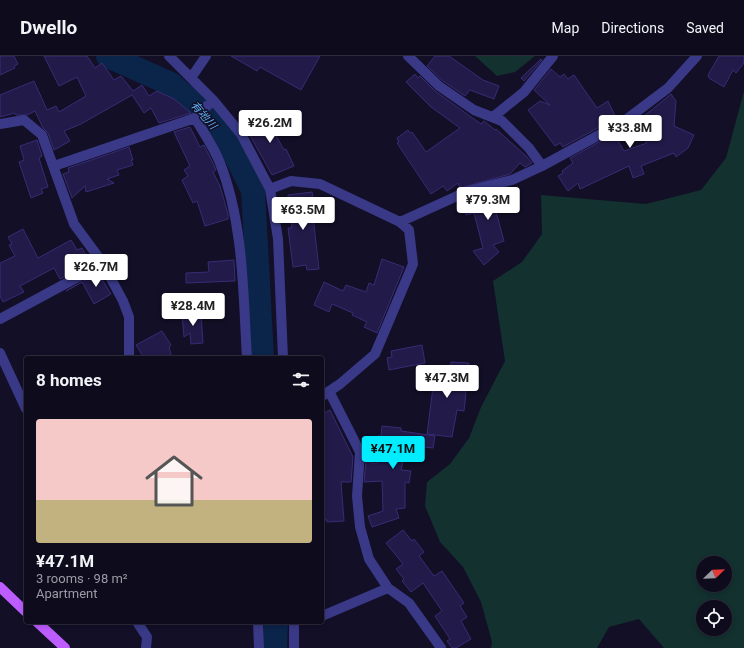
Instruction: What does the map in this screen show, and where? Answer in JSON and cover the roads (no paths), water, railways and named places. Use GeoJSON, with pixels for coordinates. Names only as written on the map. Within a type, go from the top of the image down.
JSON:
{"type":"FeatureCollection","features":[{"type":"Feature","properties":{"kind":"main road"},"geometry":{"type":"LineString","coordinates":[[0,588],[24,610]]}},
{"type":"Feature","properties":{"kind":"main road"},"geometry":{"type":"LineString","coordinates":[[39,624],[65,648]]}},
{"type":"Feature","properties":{"kind":"street"},"geometry":{"type":"LineString","coordinates":[[169,56],[213,100],[241,134],[270,189],[278,238],[283,356]]}},
{"type":"Feature","properties":{"kind":"street"},"geometry":{"type":"LineString","coordinates":[[191,78],[206,56]]}},
{"type":"Feature","properties":{"kind":"street"},"geometry":{"type":"LineString","coordinates":[[408,56],[439,86],[474,110],[502,121],[529,148],[542,166]]}},
{"type":"Feature","properties":{"kind":"street"},"geometry":{"type":"LineString","coordinates":[[493,117],[524,92],[553,56]]}},
{"type":"Feature","properties":{"kind":"street"},"geometry":{"type":"LineString","coordinates":[[400,222],[468,190],[512,180],[542,166],[623,122],[668,88],[697,56]]}},
{"type":"Feature","properties":{"kind":"street"},"geometry":{"type":"LineString","coordinates":[[54,166],[195,118],[213,100]]}},
{"type":"Feature","properties":{"kind":"street"},"geometry":{"type":"LineString","coordinates":[[195,118],[220,162],[231,198],[239,246],[247,356]]}},
{"type":"Feature","properties":{"kind":"street"},"geometry":{"type":"LineString","coordinates":[[0,124],[24,120],[42,135],[74,224],[102,262],[123,301],[129,317],[129,356]]}},
{"type":"Feature","properties":{"kind":"street"},"geometry":{"type":"LineString","coordinates":[[270,189],[291,181],[320,184],[400,222],[409,230],[413,264],[375,354],[325,394],[360,452],[357,496],[360,527],[368,559],[388,588],[409,603],[441,648]]}},
{"type":"Feature","properties":{"kind":"street"},"geometry":{"type":"LineString","coordinates":[[0,319],[89,271],[102,262]]}},
{"type":"Feature","properties":{"kind":"street"},"geometry":{"type":"LineString","coordinates":[[0,353],[24,405]]}},
{"type":"Feature","properties":{"kind":"street"},"geometry":{"type":"LineString","coordinates":[[324,615],[388,588]]}},
{"type":"Feature","properties":{"kind":"street"},"geometry":{"type":"LineString","coordinates":[[138,624],[147,637],[146,648]]}},
{"type":"Feature","properties":{"kind":"street"},"geometry":{"type":"LineString","coordinates":[[258,624],[260,648]]}},
{"type":"Feature","properties":{"kind":"street"},"geometry":{"type":"LineString","coordinates":[[294,648],[296,624]]}},
{"type":"Feature","properties":{"kind":"waterway","name":"有地川"},"geometry":{"type":"LineString","coordinates":[[108,56],[171,84],[182,94],[191,99],[230,145],[253,190],[262,356]]}},
{"type":"Feature","properties":{"kind":"waterway","name":"有地川"},"geometry":{"type":"LineString","coordinates":[[275,648],[276,624]]}}]}
